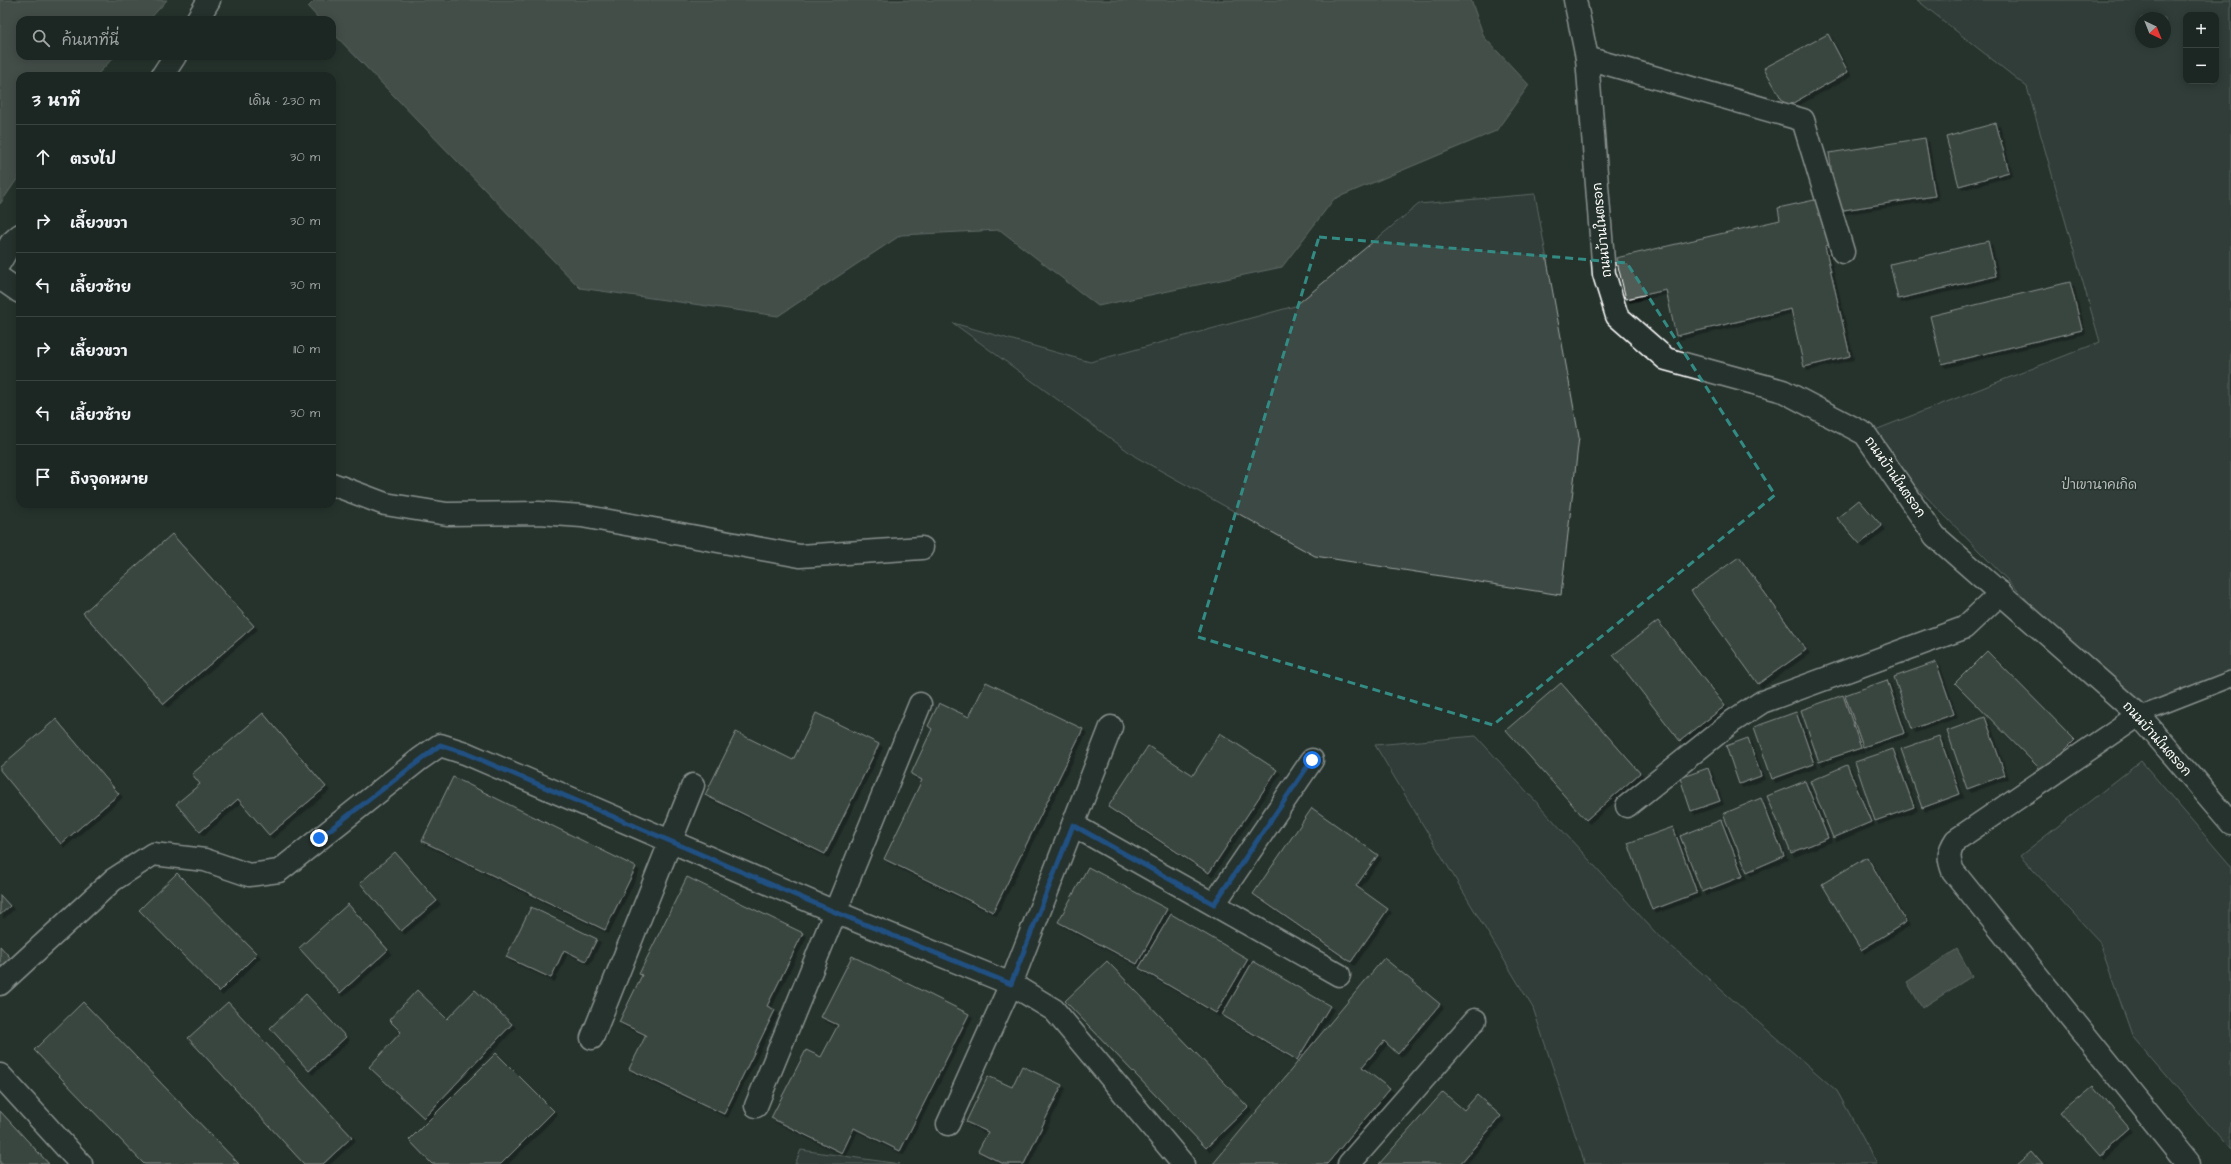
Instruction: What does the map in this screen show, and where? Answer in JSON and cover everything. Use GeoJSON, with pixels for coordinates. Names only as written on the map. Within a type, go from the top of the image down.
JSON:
{"type":"FeatureCollection","features":[{"type":"Feature","properties":{"kind":"street"},"geometry":{"type":"LineString","coordinates":[[199,16],[209,0]]}},
{"type":"Feature","properties":{"kind":"street","name":"ถนนบ้านในตรอก"},"geometry":{"type":"LineString","coordinates":[[1575,0],[1587,58],[1604,274],[1617,316],[1666,359],[1783,391],[1865,434],[1936,536],[2138,715],[2231,823]]}},
{"type":"Feature","properties":{"kind":"street"},"geometry":{"type":"LineString","coordinates":[[1587,58],[1803,120],[1843,252]]}},
{"type":"Feature","properties":{"kind":"street"},"geometry":{"type":"LineString","coordinates":[[165,72],[172,60]]}},
{"type":"Feature","properties":{"kind":"street"},"geometry":{"type":"LineString","coordinates":[[0,262],[16,239]]}},
{"type":"Feature","properties":{"kind":"street"},"geometry":{"type":"LineString","coordinates":[[0,278],[16,289]]}},
{"type":"Feature","properties":{"kind":"street"},"geometry":{"type":"LineString","coordinates":[[336,486],[385,504],[447,514],[540,513],[582,516],[800,556],[922,548]]}},
{"type":"Feature","properties":{"kind":"street"},"geometry":{"type":"LineString","coordinates":[[1627,806],[1733,721],[1762,702],[1964,628],[2001,593]]}},
{"type":"Feature","properties":{"kind":"street"},"geometry":{"type":"LineString","coordinates":[[756,1106],[920,704]]}},
{"type":"Feature","properties":{"kind":"street"},"geometry":{"type":"LineString","coordinates":[[2138,715],[1956,840],[1950,850],[1949,860],[1953,871],[2189,1164]]}},
{"type":"Feature","properties":{"kind":"street"},"geometry":{"type":"LineString","coordinates":[[948,1124],[1011,984],[1111,727]]}},
{"type":"Feature","properties":{"kind":"street"},"geometry":{"type":"LineString","coordinates":[[0,984],[113,880],[154,854],[205,860],[249,875],[279,871],[414,763],[440,745],[465,753],[835,912],[1011,984],[1054,1010],[1183,1164]]}},
{"type":"Feature","properties":{"kind":"street"},"geometry":{"type":"LineString","coordinates":[[1214,904],[1312,760]]}},
{"type":"Feature","properties":{"kind":"street"},"geometry":{"type":"LineString","coordinates":[[592,1038],[693,785]]}},
{"type":"Feature","properties":{"kind":"street"},"geometry":{"type":"LineString","coordinates":[[1073,825],[1339,975]]}},
{"type":"Feature","properties":{"kind":"street"},"geometry":{"type":"LineString","coordinates":[[1349,1164],[1475,1020]]}},
{"type":"Feature","properties":{"kind":"street"},"geometry":{"type":"LineString","coordinates":[[0,1075],[81,1164]]}},
{"type":"Feature","properties":{"kind":"lane"},"geometry":{"type":"LineString","coordinates":[[2138,715],[2231,680]]}},
{"type":"Feature","properties":{"kind":"highlighted area"},"geometry":{"type":"Polygon","coordinates":[[[1319,237],[1627,263],[1775,495],[1493,725],[1198,637],[1319,237]]]}},
{"type":"Feature","properties":{"kind":"green space","name":"ป่าเขานาคเกิด"},"geometry":{"type":"Polygon","coordinates":[[[1917,0],[2231,0],[2231,680],[2139,715],[1865,434],[2100,342],[2027,87],[1917,0]]]}},
{"type":"Feature","properties":{"kind":"green space"},"geometry":{"type":"Polygon","coordinates":[[[1535,194],[1579,437],[1561,595],[1315,556],[1136,457],[953,323],[1090,362],[1295,306],[1419,204],[1535,194]]]}},
{"type":"Feature","properties":{"kind":"green space"},"geometry":{"type":"Polygon","coordinates":[[[1476,736],[1655,932],[1837,1091],[1877,1164],[1585,1164],[1533,1008],[1375,745],[1476,736]]]}},
{"type":"Feature","properties":{"kind":"green space"},"geometry":{"type":"Polygon","coordinates":[[[2141,761],[2231,866],[2231,1151],[2132,1035],[2099,941],[2020,856],[2141,761]]]}},
{"type":"Feature","properties":{"kind":"green space"},"geometry":{"type":"Polygon","coordinates":[[[801,1150],[900,1164],[795,1164],[801,1150]]]}},
{"type":"Feature","properties":{"kind":"shaded area"},"geometry":{"type":"Polygon","coordinates":[[[0,0],[167,0],[153,16],[16,16],[16,60],[111,60],[100,72],[16,72],[16,181],[0,204],[0,0]]]}},
{"type":"Feature","properties":{"kind":"shaded area"},"geometry":{"type":"Polygon","coordinates":[[[315,0],[1471,0],[1484,37],[1529,85],[1496,131],[1334,199],[1282,267],[1098,306],[1000,230],[901,235],[778,316],[580,288],[336,36],[336,16],[316,16],[308,7],[315,0]]]}},
{"type":"Feature","properties":{"kind":"shaded area"},"geometry":{"type":"Polygon","coordinates":[[[1957,949],[1972,976],[1922,1008],[1907,982],[1957,949]]]}},
{"type":"Feature","properties":{"kind":"building"},"geometry":{"type":"Polygon","coordinates":[[[1828,34],[1848,72],[1786,107],[1764,68],[1828,34]]]}},
{"type":"Feature","properties":{"kind":"building"},"geometry":{"type":"Polygon","coordinates":[[[1996,123],[2009,172],[1959,186],[1946,137],[1996,123]]]}},
{"type":"Feature","properties":{"kind":"building"},"geometry":{"type":"Polygon","coordinates":[[[1925,138],[1935,196],[1837,211],[1829,153],[1925,138]]]}},
{"type":"Feature","properties":{"kind":"building"},"geometry":{"type":"Polygon","coordinates":[[[1819,199],[1829,245],[1825,246],[1850,356],[1804,367],[1791,309],[1676,336],[1666,290],[1626,299],[1616,258],[1780,220],[1778,208],[1819,199]]]}},
{"type":"Feature","properties":{"kind":"building"},"geometry":{"type":"Polygon","coordinates":[[[1988,241],[1996,276],[1898,299],[1890,264],[1988,241]]]}},
{"type":"Feature","properties":{"kind":"building"},"geometry":{"type":"Polygon","coordinates":[[[2070,282],[2082,330],[1942,364],[1930,316],[2070,282]]]}},
{"type":"Feature","properties":{"kind":"building"},"geometry":{"type":"Polygon","coordinates":[[[1859,500],[1882,526],[1860,544],[1837,518],[1859,500]]]}},
{"type":"Feature","properties":{"kind":"building"},"geometry":{"type":"Polygon","coordinates":[[[172,534],[254,626],[164,704],[83,613],[172,534]]]}},
{"type":"Feature","properties":{"kind":"building"},"geometry":{"type":"Polygon","coordinates":[[[1739,557],[1806,650],[1758,684],[1691,591],[1739,557]]]}},
{"type":"Feature","properties":{"kind":"building"},"geometry":{"type":"Polygon","coordinates":[[[1658,621],[1725,706],[1680,741],[1613,655],[1658,621]]]}},
{"type":"Feature","properties":{"kind":"building"},"geometry":{"type":"Polygon","coordinates":[[[1987,651],[2075,740],[2043,772],[1955,683],[1987,651]]]}},
{"type":"Feature","properties":{"kind":"building"},"geometry":{"type":"Polygon","coordinates":[[[1936,662],[1954,714],[1912,729],[1894,677],[1936,662]]]}},
{"type":"Feature","properties":{"kind":"building"},"geometry":{"type":"Polygon","coordinates":[[[1887,680],[1905,733],[1863,747],[1845,695],[1887,680]]]}},
{"type":"Feature","properties":{"kind":"building"},"geometry":{"type":"Polygon","coordinates":[[[986,682],[1083,729],[993,912],[884,859],[922,780],[911,774],[932,729],[928,726],[939,703],[969,717],[986,682]]]}},
{"type":"Feature","properties":{"kind":"building"},"geometry":{"type":"Polygon","coordinates":[[[1561,683],[1640,773],[1586,820],[1506,730],[1561,683]]]}},
{"type":"Feature","properties":{"kind":"building"},"geometry":{"type":"Polygon","coordinates":[[[1843,695],[1861,748],[1819,762],[1801,710],[1843,695]]]}},
{"type":"Feature","properties":{"kind":"building"},"geometry":{"type":"Polygon","coordinates":[[[1796,712],[1814,764],[1772,779],[1754,727],[1796,712]]]}},
{"type":"Feature","properties":{"kind":"building"},"geometry":{"type":"Polygon","coordinates":[[[263,713],[326,787],[269,835],[238,799],[200,832],[176,804],[200,784],[192,774],[263,713]]]}},
{"type":"Feature","properties":{"kind":"building"},"geometry":{"type":"Polygon","coordinates":[[[816,713],[879,744],[825,854],[705,795],[736,732],[793,760],[816,713]]]}},
{"type":"Feature","properties":{"kind":"building"},"geometry":{"type":"Polygon","coordinates":[[[1985,717],[2005,775],[1967,789],[1947,731],[1985,717]]]}},
{"type":"Feature","properties":{"kind":"building"},"geometry":{"type":"Polygon","coordinates":[[[56,719],[119,794],[61,844],[0,770],[0,767],[56,719]]]}},
{"type":"Feature","properties":{"kind":"building"},"geometry":{"type":"Polygon","coordinates":[[[1220,733],[1277,770],[1209,873],[1108,807],[1148,746],[1193,775],[1220,733]]]}},
{"type":"Feature","properties":{"kind":"building"},"geometry":{"type":"Polygon","coordinates":[[[1939,736],[1960,794],[1922,808],[1901,749],[1939,736]]]}},
{"type":"Feature","properties":{"kind":"building"},"geometry":{"type":"Polygon","coordinates":[[[1748,738],[1761,776],[1739,784],[1726,746],[1748,738]]]}},
{"type":"Feature","properties":{"kind":"building"},"geometry":{"type":"Polygon","coordinates":[[[1893,749],[1914,807],[1875,821],[1855,762],[1893,749]]]}},
{"type":"Feature","properties":{"kind":"building"},"geometry":{"type":"Polygon","coordinates":[[[1847,765],[1871,822],[1833,838],[1810,781],[1847,765]]]}},
{"type":"Feature","properties":{"kind":"building"},"geometry":{"type":"Polygon","coordinates":[[[1708,768],[1720,801],[1691,811],[1680,778],[1708,768]]]}},
{"type":"Feature","properties":{"kind":"building"},"geometry":{"type":"Polygon","coordinates":[[[453,777],[636,867],[605,930],[422,841],[453,777]]]}},
{"type":"Feature","properties":{"kind":"building"},"geometry":{"type":"Polygon","coordinates":[[[1805,781],[1828,838],[1791,853],[1767,796],[1805,781]]]}},
{"type":"Feature","properties":{"kind":"building"},"geometry":{"type":"Polygon","coordinates":[[[1761,798],[1784,856],[1747,872],[1723,814],[1761,798]]]}},
{"type":"Feature","properties":{"kind":"building"},"geometry":{"type":"Polygon","coordinates":[[[1312,808],[1378,855],[1356,886],[1388,909],[1351,962],[1253,894],[1312,808]]]}},
{"type":"Feature","properties":{"kind":"building"},"geometry":{"type":"Polygon","coordinates":[[[1721,820],[1743,876],[1702,892],[1680,836],[1721,820]]]}},
{"type":"Feature","properties":{"kind":"building"},"geometry":{"type":"Polygon","coordinates":[[[1673,827],[1697,893],[1652,910],[1628,843],[1673,827]]]}},
{"type":"Feature","properties":{"kind":"building"},"geometry":{"type":"Polygon","coordinates":[[[395,852],[437,901],[401,931],[360,883],[395,852]]]}},
{"type":"Feature","properties":{"kind":"building"},"geometry":{"type":"Polygon","coordinates":[[[1867,857],[1906,922],[1861,950],[1822,884],[1867,857]]]}},
{"type":"Feature","properties":{"kind":"building"},"geometry":{"type":"Polygon","coordinates":[[[1088,867],[1167,909],[1137,964],[1058,922],[1088,867]]]}},
{"type":"Feature","properties":{"kind":"building"},"geometry":{"type":"Polygon","coordinates":[[[177,873],[257,954],[219,992],[139,910],[177,873]]]}},
{"type":"Feature","properties":{"kind":"building"},"geometry":{"type":"Polygon","coordinates":[[[687,877],[803,933],[767,1006],[775,1010],[724,1114],[629,1069],[646,1035],[619,1022],[642,975],[639,974],[687,877]]]}},
{"type":"Feature","properties":{"kind":"building"},"geometry":{"type":"Polygon","coordinates":[[[0,895],[10,906],[0,915],[0,895]]]}},
{"type":"Feature","properties":{"kind":"building"},"geometry":{"type":"Polygon","coordinates":[[[348,904],[388,950],[340,993],[299,948],[348,904]]]}},
{"type":"Feature","properties":{"kind":"building"},"geometry":{"type":"Polygon","coordinates":[[[531,907],[597,939],[586,961],[564,950],[551,978],[506,957],[531,907]]]}},
{"type":"Feature","properties":{"kind":"building"},"geometry":{"type":"Polygon","coordinates":[[[1171,914],[1248,959],[1216,1013],[1139,968],[1171,914]]]}},
{"type":"Feature","properties":{"kind":"building"},"geometry":{"type":"Polygon","coordinates":[[[0,946],[15,963],[0,976],[0,946]]]}},
{"type":"Feature","properties":{"kind":"building"},"geometry":{"type":"Polygon","coordinates":[[[852,956],[969,1014],[900,1151],[854,1128],[842,1153],[771,1118],[806,1050],[821,1057],[838,1025],[821,1017],[852,956]]]}},
{"type":"Feature","properties":{"kind":"building"},"geometry":{"type":"Polygon","coordinates":[[[1384,958],[1440,1004],[1398,1054],[1384,1041],[1362,1067],[1390,1089],[1327,1164],[1213,1164],[1384,958]]]}},
{"type":"Feature","properties":{"kind":"building"},"geometry":{"type":"Polygon","coordinates":[[[1107,961],[1248,1107],[1206,1148],[1065,1001],[1107,961]]]}},
{"type":"Feature","properties":{"kind":"building"},"geometry":{"type":"Polygon","coordinates":[[[1253,961],[1330,1006],[1297,1060],[1222,1015],[1253,961]]]}},
{"type":"Feature","properties":{"kind":"building"},"geometry":{"type":"Polygon","coordinates":[[[417,990],[447,1019],[475,990],[512,1024],[424,1118],[369,1067],[401,1032],[389,1020],[417,990]]]}},
{"type":"Feature","properties":{"kind":"building"},"geometry":{"type":"Polygon","coordinates":[[[306,994],[346,1037],[309,1071],[270,1028],[306,994]]]}},
{"type":"Feature","properties":{"kind":"building"},"geometry":{"type":"Polygon","coordinates":[[[83,1002],[239,1164],[144,1164],[34,1050],[83,1002]]]}},
{"type":"Feature","properties":{"kind":"building"},"geometry":{"type":"Polygon","coordinates":[[[228,1002],[352,1137],[323,1164],[304,1164],[188,1038],[228,1002]]]}},
{"type":"Feature","properties":{"kind":"building"},"geometry":{"type":"Polygon","coordinates":[[[496,1053],[554,1111],[501,1164],[432,1164],[409,1140],[496,1053]]]}},
{"type":"Feature","properties":{"kind":"building"},"geometry":{"type":"Polygon","coordinates":[[[1022,1066],[1062,1085],[1024,1164],[1004,1164],[978,1151],[988,1132],[966,1122],[988,1076],[1012,1087],[1022,1066]]]}},
{"type":"Feature","properties":{"kind":"building"},"geometry":{"type":"Polygon","coordinates":[[[2093,1086],[2130,1129],[2100,1155],[2062,1112],[2093,1086]]]}},
{"type":"Feature","properties":{"kind":"building"},"geometry":{"type":"Polygon","coordinates":[[[1443,1092],[1464,1110],[1477,1095],[1501,1116],[1460,1164],[1379,1164],[1443,1092]]]}},
{"type":"Feature","properties":{"kind":"building"},"geometry":{"type":"Polygon","coordinates":[[[0,1111],[49,1164],[0,1164],[0,1111]]]}},
{"type":"Feature","properties":{"kind":"building"},"geometry":{"type":"Polygon","coordinates":[[[2031,1150],[2043,1164],[2015,1164],[2031,1150]]]}},
{"type":"Feature","properties":{"kind":"route"},"geometry":{"type":"LineString","coordinates":[[319,838],[440,745],[465,753],[835,912],[1011,984],[1073,825],[1214,904],[1312,760]]}}]}
